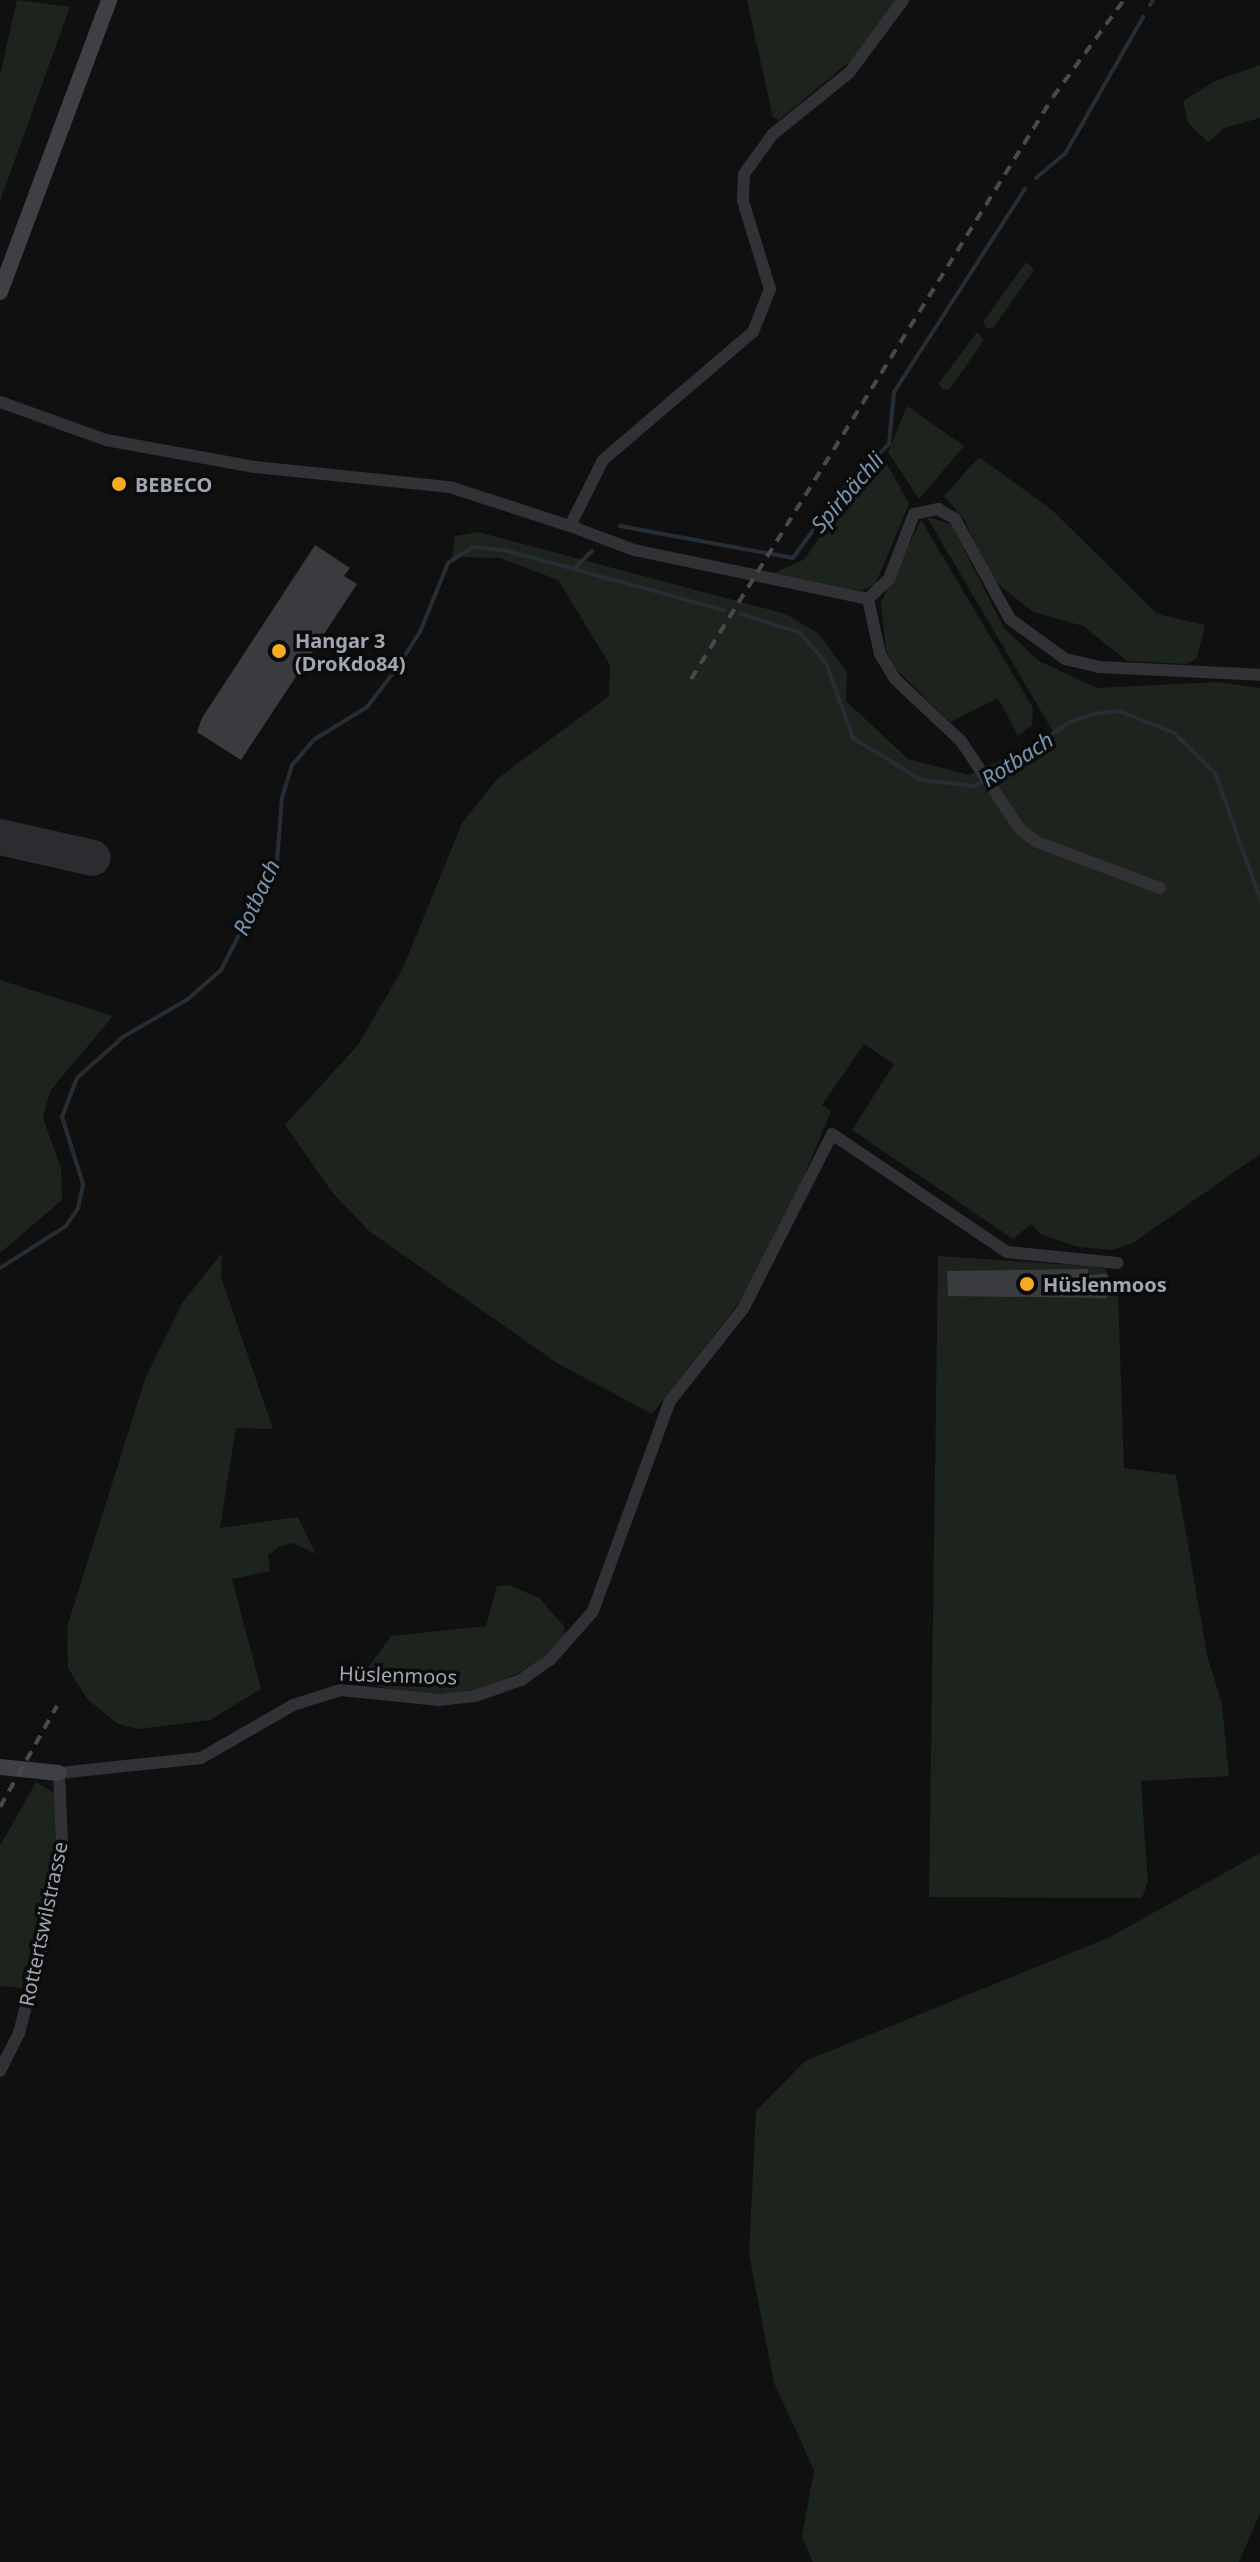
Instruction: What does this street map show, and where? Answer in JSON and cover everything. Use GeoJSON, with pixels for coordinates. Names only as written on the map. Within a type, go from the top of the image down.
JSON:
{"type":"FeatureCollection","features":[{"type":"Feature","properties":{"kind":"main road"},"geometry":{"type":"LineString","coordinates":[[0,292],[109,0]]}},
{"type":"Feature","properties":{"kind":"main road","name":"Hüslenmoos"},"geometry":{"type":"LineString","coordinates":[[0,1767],[59,1773]]}},
{"type":"Feature","properties":{"kind":"street"},"geometry":{"type":"LineString","coordinates":[[570,526],[603,460],[753,332],[770,289],[743,201],[744,174],[773,134],[849,73],[903,0]]}},
{"type":"Feature","properties":{"kind":"street"},"geometry":{"type":"LineString","coordinates":[[0,402],[106,440],[242,465],[450,487],[634,550],[868,599]]}},
{"type":"Feature","properties":{"kind":"street"},"geometry":{"type":"LineString","coordinates":[[868,599],[889,579],[914,514],[938,509],[955,519],[1010,619],[1065,659],[1099,667],[1260,675]]}},
{"type":"Feature","properties":{"kind":"street"},"geometry":{"type":"LineString","coordinates":[[868,599],[880,654],[895,679],[981,766],[994,791],[1037,842],[1160,888]]}},
{"type":"Feature","properties":{"kind":"street","name":"Hüslenmoos"},"geometry":{"type":"LineString","coordinates":[[59,1773],[201,1758],[293,1705],[341,1690],[438,1700],[475,1696],[521,1680],[550,1660],[593,1611],[670,1401],[743,1309],[832,1134],[1007,1252],[1117,1263]]}},
{"type":"Feature","properties":{"kind":"street","name":"Rottertswilstrasse"},"geometry":{"type":"LineString","coordinates":[[0,2071],[19,2033],[42,1945],[62,1842],[59,1773]]}},
{"type":"Feature","properties":{"kind":"shaded area"},"geometry":{"type":"Polygon","coordinates":[[[17,0],[70,7],[0,201],[0,75],[17,0]]]}},
{"type":"Feature","properties":{"kind":"shaded area"},"geometry":{"type":"Polygon","coordinates":[[[747,0],[896,0],[861,52],[779,120],[773,117],[747,0]]]}},
{"type":"Feature","properties":{"kind":"shaded area"},"geometry":{"type":"Polygon","coordinates":[[[1260,65],[1260,118],[1224,128],[1208,142],[1188,123],[1183,101],[1215,81],[1260,65]]]}},
{"type":"Feature","properties":{"kind":"shaded area"},"geometry":{"type":"Polygon","coordinates":[[[1026,262],[1034,270],[993,328],[986,328],[983,322],[1026,262]]]}},
{"type":"Feature","properties":{"kind":"shaded area"},"geometry":{"type":"Polygon","coordinates":[[[977,332],[984,340],[949,390],[942,389],[939,383],[977,332]]]}},
{"type":"Feature","properties":{"kind":"shaded area"},"geometry":{"type":"Polygon","coordinates":[[[907,406],[964,446],[919,499],[888,452],[907,406]]]}},
{"type":"Feature","properties":{"kind":"shaded area"},"geometry":{"type":"Polygon","coordinates":[[[979,457],[1052,510],[1157,614],[1205,625],[1197,658],[1187,664],[1127,661],[1083,626],[1033,612],[992,579],[964,519],[944,496],[979,457]]]}},
{"type":"Feature","properties":{"kind":"shaded area"},"geometry":{"type":"Polygon","coordinates":[[[886,462],[909,504],[875,585],[861,591],[774,573],[805,559],[850,492],[886,462]]]}},
{"type":"Feature","properties":{"kind":"shaded area"},"geometry":{"type":"Polygon","coordinates":[[[927,517],[951,524],[1004,628],[1039,661],[1097,688],[1217,682],[1260,688],[1260,1154],[1133,1243],[1112,1250],[1078,1247],[1040,1234],[1031,1224],[1013,1239],[852,1130],[894,1064],[864,1044],[822,1105],[831,1111],[781,1232],[749,1290],[652,1414],[557,1363],[369,1231],[332,1192],[285,1125],[358,1045],[403,968],[462,823],[498,778],[609,696],[610,665],[558,580],[500,558],[452,557],[455,536],[478,532],[786,614],[819,634],[847,672],[846,701],[908,759],[969,775],[1055,735],[927,517]]]}},
{"type":"Feature","properties":{"kind":"shaded area"},"geometry":{"type":"Polygon","coordinates":[[[921,520],[1033,708],[1032,725],[1018,736],[998,698],[950,722],[895,668],[886,650],[881,602],[921,520]]]}},
{"type":"Feature","properties":{"kind":"shaded area"},"geometry":{"type":"Polygon","coordinates":[[[0,980],[113,1016],[50,1091],[43,1118],[61,1168],[62,1200],[0,1253],[0,980]]]}},
{"type":"Feature","properties":{"kind":"shaded area"},"geometry":{"type":"Polygon","coordinates":[[[222,1253],[221,1277],[273,1429],[236,1428],[220,1528],[298,1517],[316,1554],[294,1543],[280,1546],[268,1555],[270,1571],[232,1579],[261,1689],[210,1720],[138,1729],[118,1724],[87,1699],[68,1668],[67,1627],[145,1379],[182,1303],[222,1253]]]}},
{"type":"Feature","properties":{"kind":"shaded area"},"geometry":{"type":"Polygon","coordinates":[[[938,1256],[1105,1269],[1118,1294],[1124,1468],[1176,1475],[1207,1655],[1222,1704],[1229,1776],[1141,1781],[1148,1881],[1142,1898],[929,1897],[938,1256]]]}},
{"type":"Feature","properties":{"kind":"shaded area"},"geometry":{"type":"Polygon","coordinates":[[[509,1585],[539,1598],[564,1626],[565,1637],[535,1665],[485,1688],[456,1693],[416,1694],[365,1684],[368,1668],[391,1636],[486,1626],[497,1586],[509,1585]]]}},
{"type":"Feature","properties":{"kind":"shaded area"},"geometry":{"type":"Polygon","coordinates":[[[36,1782],[54,1793],[59,1831],[22,1988],[0,1986],[0,1846],[36,1782]]]}},
{"type":"Feature","properties":{"kind":"shaded area"},"geometry":{"type":"Polygon","coordinates":[[[1260,1853],[1260,2513],[1239,2562],[813,2562],[802,2537],[814,2470],[774,2383],[749,2254],[756,2111],[805,2061],[1110,1937],[1260,1853]]]}},
{"type":"Feature","properties":{"kind":"building","name":"Hangar 3 (DroKdo84)"},"geometry":{"type":"Polygon","coordinates":[[[315,545],[350,568],[344,576],[357,584],[241,760],[197,732],[202,718],[315,545]]]}},
{"type":"Feature","properties":{"kind":"building","name":"Hüslenmoos"},"geometry":{"type":"Polygon","coordinates":[[[1088,1269],[1088,1275],[1107,1274],[1107,1298],[948,1296],[947,1271],[1088,1269]]]}},
{"type":"Feature","properties":{"kind":"waterway","name":"Spirbächli"},"geometry":{"type":"LineString","coordinates":[[1150,5],[1153,0]]}},
{"type":"Feature","properties":{"kind":"waterway","name":"Spirbächli"},"geometry":{"type":"LineString","coordinates":[[1036,178],[1065,154],[1143,17]]}},
{"type":"Feature","properties":{"kind":"waterway","name":"Spirbächli"},"geometry":{"type":"LineString","coordinates":[[620,526],[793,558],[840,493],[889,444],[894,392],[1025,189]]}},
{"type":"Feature","properties":{"kind":"waterway","name":"Rotbach"},"geometry":{"type":"LineString","coordinates":[[0,1268],[66,1226],[78,1208],[83,1184],[62,1117],[77,1078],[123,1037],[188,999],[221,970],[277,861],[282,798],[292,765],[315,739],[367,707],[420,632],[448,563],[473,547],[504,550],[724,610]]}},
{"type":"Feature","properties":{"kind":"waterway"},"geometry":{"type":"LineString","coordinates":[[575,568],[592,551]]}},
{"type":"Feature","properties":{"kind":"waterway","name":"Rotbach"},"geometry":{"type":"LineString","coordinates":[[740,614],[799,632],[826,663],[853,738],[921,780],[975,786],[1070,722],[1095,714],[1119,711],[1174,733],[1215,773],[1260,898]]}},
{"type":"Feature","properties":{"kind":"taxiway"},"geometry":{"type":"LineString","coordinates":[[0,837],[93,858]]}},
{"type":"Feature","properties":{"kind":"railway"},"geometry":{"type":"LineString","coordinates":[[691,679],[1053,97],[1124,0]]}},
{"type":"Feature","properties":{"kind":"railway"},"geometry":{"type":"LineString","coordinates":[[0,1807],[57,1706]]}},
{"type":"Feature","properties":{"kind":"place","name":"BEBECO"},"geometry":{"type":"Point","coordinates":[119,484]}},
{"type":"Feature","properties":{"kind":"place","name":"Hangar 3 (DroKdo84)"},"geometry":{"type":"Point","coordinates":[279,651]}},
{"type":"Feature","properties":{"kind":"place","name":"Hüslenmoos"},"geometry":{"type":"Point","coordinates":[1027,1284]}}]}
